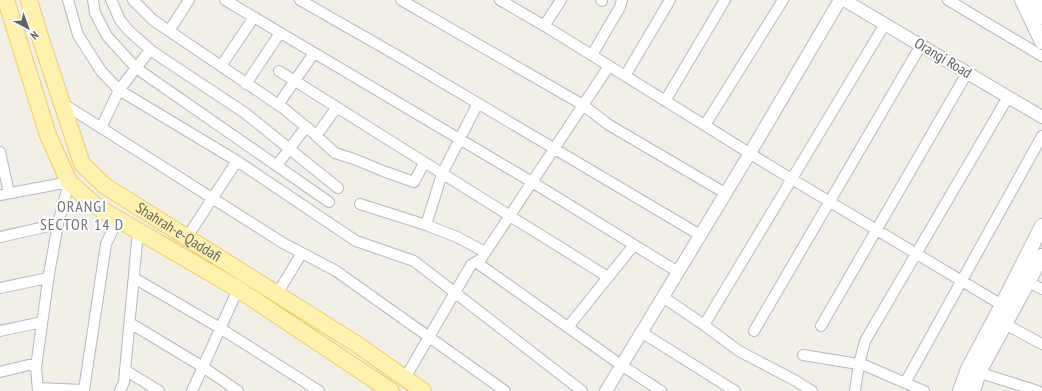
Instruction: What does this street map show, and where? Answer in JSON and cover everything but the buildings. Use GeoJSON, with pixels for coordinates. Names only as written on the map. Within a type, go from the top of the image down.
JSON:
{"type":"FeatureCollection","features":[{"type":"Feature","properties":{"kind":"main road","name":"Shahrah-e-Qaddafi"},"geometry":{"type":"LineString","coordinates":[[6,0],[48,135],[69,182],[97,206],[238,289],[391,391]]}},
{"type":"Feature","properties":{"kind":"main road","name":"Shahrah-e-Qaddafi"},"geometry":{"type":"LineString","coordinates":[[29,0],[82,164],[105,186],[358,345],[423,391]]}},
{"type":"Feature","properties":{"kind":"main road"},"geometry":{"type":"LineString","coordinates":[[1022,0],[1042,42]]}},
{"type":"Feature","properties":{"kind":"main road"},"geometry":{"type":"LineString","coordinates":[[973,391],[973,371],[1002,305],[1042,226]]}},
{"type":"Feature","properties":{"kind":"main road"},"geometry":{"type":"LineString","coordinates":[[960,391],[1005,324],[1042,256]]}},
{"type":"Feature","properties":{"kind":"street"},"geometry":{"type":"LineString","coordinates":[[68,0],[78,35],[101,71],[119,90],[237,161],[356,241],[414,262],[582,391]]}},
{"type":"Feature","properties":{"kind":"street"},"geometry":{"type":"LineString","coordinates":[[94,0],[96,13],[107,36],[136,68],[329,202]]}},
{"type":"Feature","properties":{"kind":"street"},"geometry":{"type":"LineString","coordinates":[[111,0],[120,20],[129,31],[150,50],[245,114],[338,188]]}},
{"type":"Feature","properties":{"kind":"street"},"geometry":{"type":"LineString","coordinates":[[133,0],[153,20],[278,105],[306,126],[336,153],[414,182],[424,163]]}},
{"type":"Feature","properties":{"kind":"street"},"geometry":{"type":"LineString","coordinates":[[169,31],[189,0]]}},
{"type":"Feature","properties":{"kind":"street"},"geometry":{"type":"LineString","coordinates":[[225,0],[532,182],[678,272]]}},
{"type":"Feature","properties":{"kind":"street"},"geometry":{"type":"LineString","coordinates":[[300,0],[398,56],[700,235]]}},
{"type":"Feature","properties":{"kind":"street"},"geometry":{"type":"LineString","coordinates":[[401,0],[583,105],[609,125],[726,193]]}},
{"type":"Feature","properties":{"kind":"street"},"geometry":{"type":"LineString","coordinates":[[500,0],[792,179],[1002,305]]}},
{"type":"Feature","properties":{"kind":"street"},"geometry":{"type":"LineString","coordinates":[[544,26],[561,0]]}},
{"type":"Feature","properties":{"kind":"street"},"geometry":{"type":"LineString","coordinates":[[592,55],[620,8],[622,0]]}},
{"type":"Feature","properties":{"kind":"street"},"geometry":{"type":"LineString","coordinates":[[625,76],[670,0]]}},
{"type":"Feature","properties":{"kind":"street"},"geometry":{"type":"LineString","coordinates":[[665,101],[725,0]]}},
{"type":"Feature","properties":{"kind":"street"},"geometry":{"type":"LineString","coordinates":[[705,126],[783,0]]}},
{"type":"Feature","properties":{"kind":"street"},"geometry":{"type":"LineString","coordinates":[[606,391],[750,153],[840,0]]}},
{"type":"Feature","properties":{"kind":"street","name":"Orangi Road"},"geometry":{"type":"LineString","coordinates":[[844,0],[1042,117]]}},
{"type":"Feature","properties":{"kind":"street"},"geometry":{"type":"LineString","coordinates":[[948,0],[1042,56]]}},
{"type":"Feature","properties":{"kind":"street"},"geometry":{"type":"LineString","coordinates":[[221,66],[254,17]]}},
{"type":"Feature","properties":{"kind":"street"},"geometry":{"type":"LineString","coordinates":[[704,325],[884,24]]}},
{"type":"Feature","properties":{"kind":"street"},"geometry":{"type":"LineString","coordinates":[[246,84],[280,33]]}},
{"type":"Feature","properties":{"kind":"street"},"geometry":{"type":"LineString","coordinates":[[754,331],[921,45]]}},
{"type":"Feature","properties":{"kind":"street"},"geometry":{"type":"LineString","coordinates":[[101,128],[119,90],[150,50]]}},
{"type":"Feature","properties":{"kind":"street"},"geometry":{"type":"LineString","coordinates":[[278,105],[314,53]]}},
{"type":"Feature","properties":{"kind":"street"},"geometry":{"type":"LineString","coordinates":[[405,378],[471,265],[481,259],[609,66]]}},
{"type":"Feature","properties":{"kind":"street"},"geometry":{"type":"LineString","coordinates":[[279,71],[608,277]]}},
{"type":"Feature","properties":{"kind":"street"},"geometry":{"type":"LineString","coordinates":[[821,326],[967,73]]}},
{"type":"Feature","properties":{"kind":"street"},"geometry":{"type":"LineString","coordinates":[[855,391],[859,364],[865,342],[1008,97]]}},
{"type":"Feature","properties":{"kind":"street"},"geometry":{"type":"LineString","coordinates":[[62,103],[283,243],[336,271],[506,391]]}},
{"type":"Feature","properties":{"kind":"street"},"geometry":{"type":"LineString","coordinates":[[426,225],[442,174],[478,103]]}},
{"type":"Feature","properties":{"kind":"street"},"geometry":{"type":"LineString","coordinates":[[316,136],[337,107]]}},
{"type":"Feature","properties":{"kind":"street"},"geometry":{"type":"LineString","coordinates":[[277,165],[306,126]]}},
{"type":"Feature","properties":{"kind":"street"},"geometry":{"type":"LineString","coordinates":[[905,383],[1042,136]]}},
{"type":"Feature","properties":{"kind":"street"},"geometry":{"type":"LineString","coordinates":[[0,155],[5,194],[69,182],[58,224],[48,278],[36,363],[38,389],[84,390],[106,244],[118,219]]}},
{"type":"Feature","properties":{"kind":"street"},"geometry":{"type":"LineString","coordinates":[[186,237],[237,161]]}},
{"type":"Feature","properties":{"kind":"street"},"geometry":{"type":"LineString","coordinates":[[360,204],[426,225],[457,237],[485,252]]}},
{"type":"Feature","properties":{"kind":"street"},"geometry":{"type":"LineString","coordinates":[[0,237],[58,224]]}},
{"type":"Feature","properties":{"kind":"street"},"geometry":{"type":"LineString","coordinates":[[120,391],[124,382],[126,370],[138,230]]}},
{"type":"Feature","properties":{"kind":"street"},"geometry":{"type":"LineString","coordinates":[[568,327],[634,245]]}},
{"type":"Feature","properties":{"kind":"street"},"geometry":{"type":"LineString","coordinates":[[277,294],[302,254]]}},
{"type":"Feature","properties":{"kind":"street"},"geometry":{"type":"LineString","coordinates":[[476,262],[661,391]]}},
{"type":"Feature","properties":{"kind":"street"},"geometry":{"type":"LineString","coordinates":[[0,288],[48,278]]}},
{"type":"Feature","properties":{"kind":"street"},"geometry":{"type":"LineString","coordinates":[[134,278],[220,328],[319,391]]}},
{"type":"Feature","properties":{"kind":"street"},"geometry":{"type":"LineString","coordinates":[[1028,282],[1042,289]]}},
{"type":"Feature","properties":{"kind":"street"},"geometry":{"type":"LineString","coordinates":[[192,391],[238,289]]}},
{"type":"Feature","properties":{"kind":"street"},"geometry":{"type":"LineString","coordinates":[[663,296],[739,351],[812,391]]}},
{"type":"Feature","properties":{"kind":"street"},"geometry":{"type":"LineString","coordinates":[[0,331],[42,322]]}},
{"type":"Feature","properties":{"kind":"street"},"geometry":{"type":"LineString","coordinates":[[130,323],[203,367],[238,391]]}},
{"type":"Feature","properties":{"kind":"street"},"geometry":{"type":"LineString","coordinates":[[1005,324],[1042,344]]}},
{"type":"Feature","properties":{"kind":"street"},"geometry":{"type":"LineString","coordinates":[[641,332],[735,391]]}},
{"type":"Feature","properties":{"kind":"street"},"geometry":{"type":"LineString","coordinates":[[802,355],[864,365],[924,391]]}},
{"type":"Feature","properties":{"kind":"street"},"geometry":{"type":"LineString","coordinates":[[0,372],[36,363]]}},
{"type":"Feature","properties":{"kind":"street"},"geometry":{"type":"LineString","coordinates":[[126,370],[158,391]]}},
{"type":"Feature","properties":{"kind":"street"},"geometry":{"type":"LineString","coordinates":[[973,371],[1026,389],[1038,391]]}},
{"type":"Feature","properties":{"kind":"district","name":"ORANGI SECTOR 14 D"},"geometry":{"type":"Point","coordinates":[82,215]}}]}
